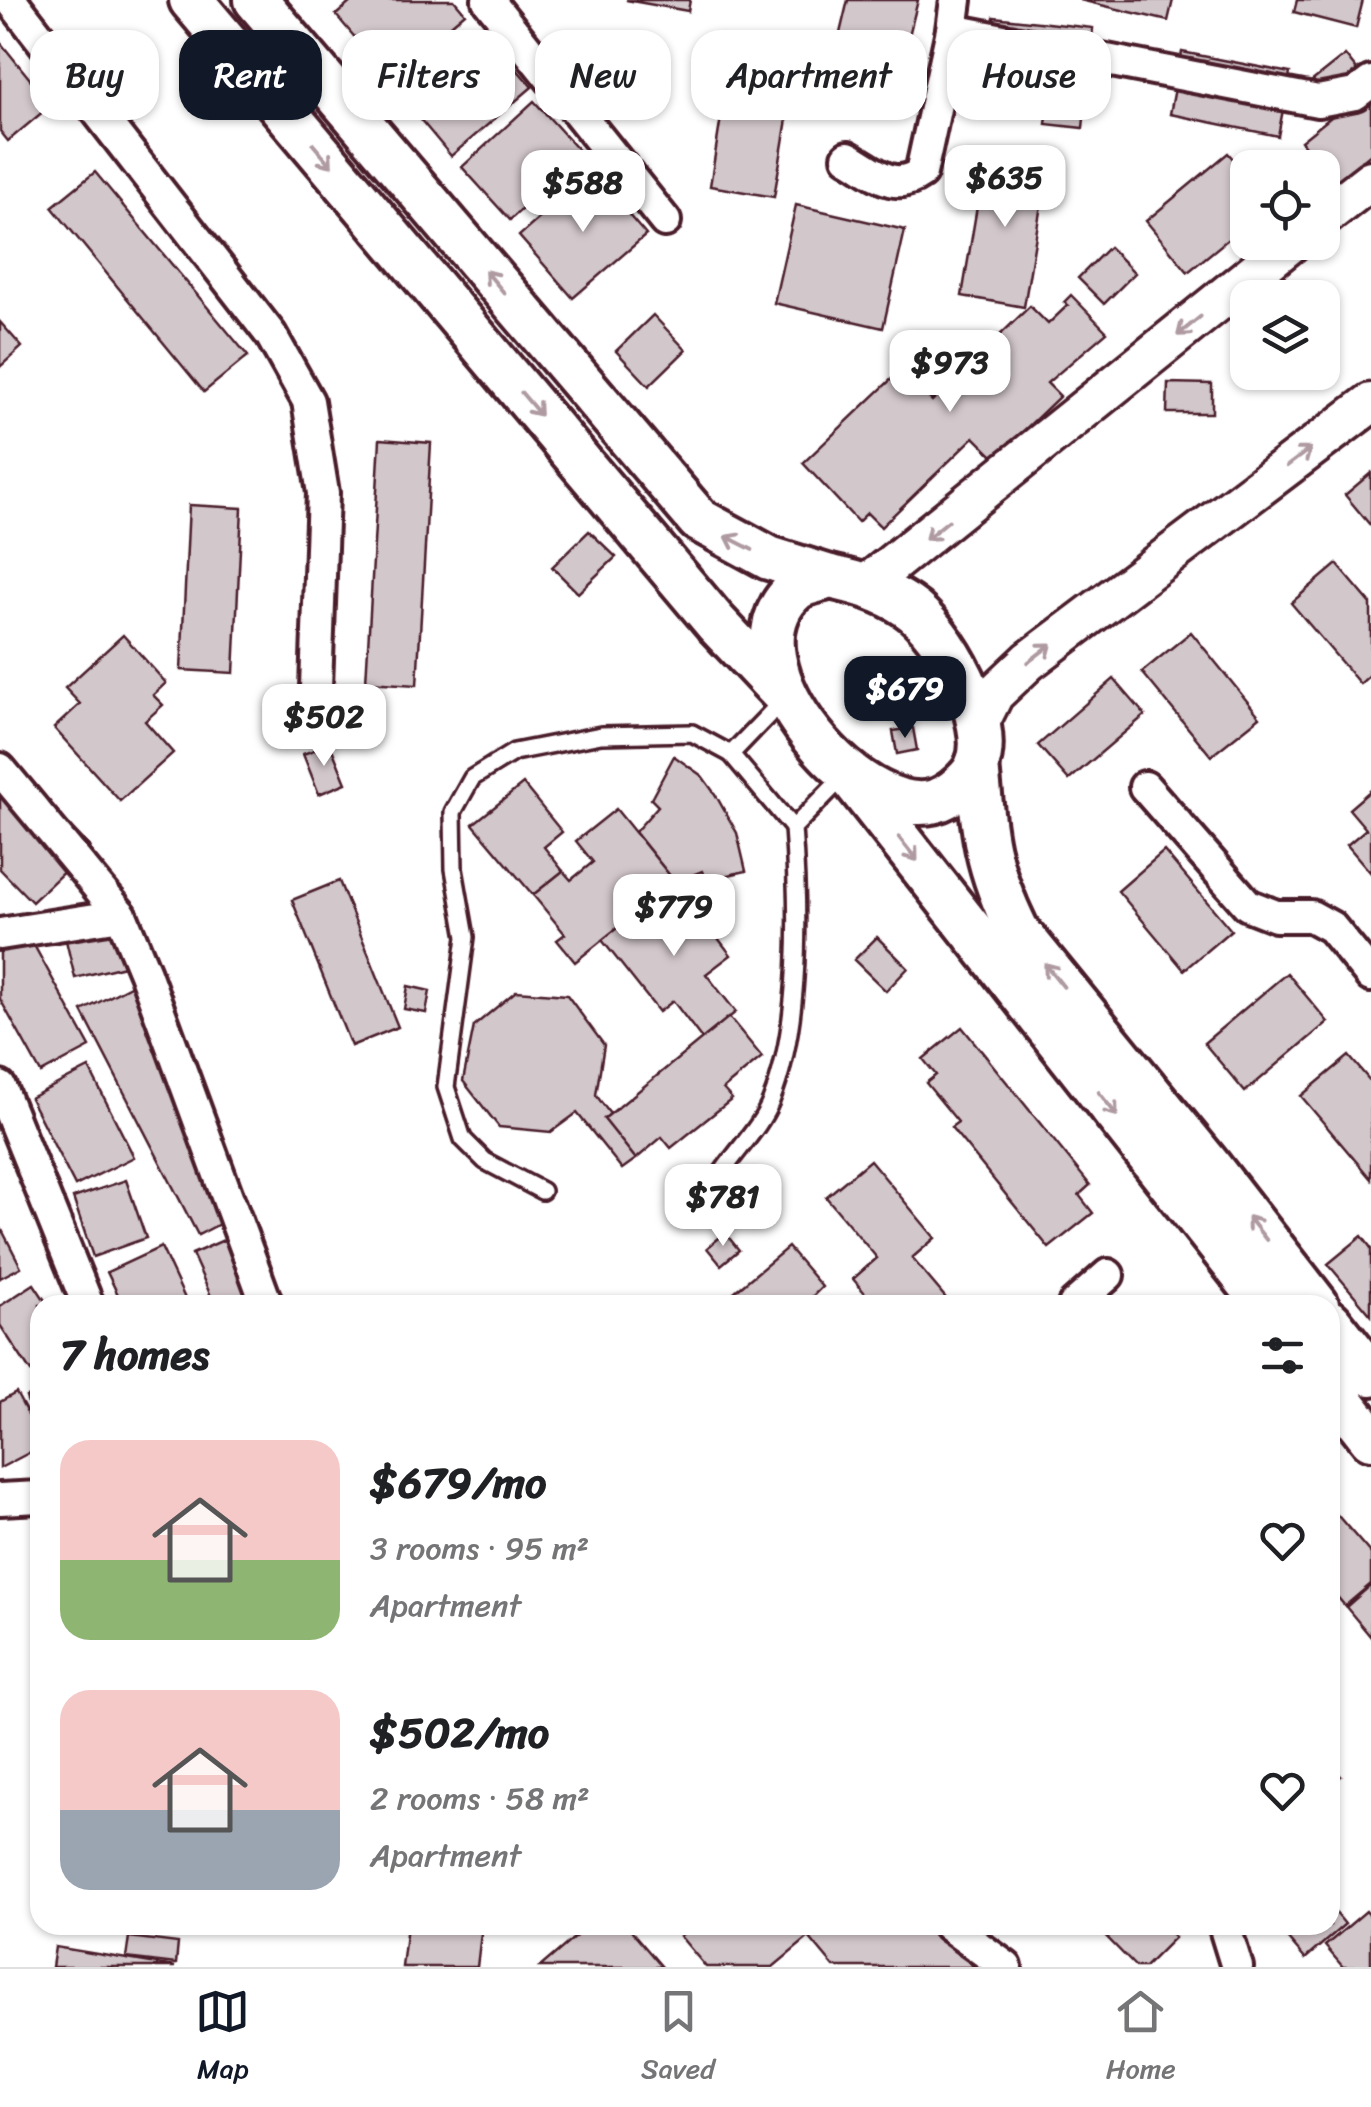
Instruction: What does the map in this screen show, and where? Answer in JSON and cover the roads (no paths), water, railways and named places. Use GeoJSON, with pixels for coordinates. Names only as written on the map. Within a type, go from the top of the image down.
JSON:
{"type":"FeatureCollection","features":[{"type":"Feature","properties":{"kind":"main road"},"geometry":{"type":"LineString","coordinates":[[191,0],[716,623],[786,697],[814,740],[847,772],[1258,1295]]}},
{"type":"Feature","properties":{"kind":"main road"},"geometry":{"type":"LineString","coordinates":[[256,0],[699,520],[769,558],[849,581],[910,608],[943,642],[965,680],[978,745],[984,846],[997,890],[1018,930],[1309,1295]]}},
{"type":"Feature","properties":{"kind":"main road"},"geometry":{"type":"LineString","coordinates":[[786,697],[772,655],[776,614],[796,588],[849,581]]}},
{"type":"Feature","properties":{"kind":"main road"},"geometry":{"type":"LineString","coordinates":[[847,772],[884,794],[914,803],[942,799],[963,784],[978,745]]}},
{"type":"Feature","properties":{"kind":"main road"},"geometry":{"type":"LineString","coordinates":[[1340,1335],[1371,1374]]}},
{"type":"Feature","properties":{"kind":"main road"},"geometry":{"type":"LineString","coordinates":[[1340,1399],[1371,1438]]}},
{"type":"Feature","properties":{"kind":"street"},"geometry":{"type":"LineString","coordinates":[[11,0],[272,335],[308,401],[323,493],[315,715]]}},
{"type":"Feature","properties":{"kind":"street"},"geometry":{"type":"LineString","coordinates":[[488,0],[665,221]]}},
{"type":"Feature","properties":{"kind":"street"},"geometry":{"type":"LineString","coordinates":[[848,156],[896,184],[922,173],[954,15],[1318,101],[1355,94],[1371,82]]}},
{"type":"Feature","properties":{"kind":"street"},"geometry":{"type":"LineString","coordinates":[[1340,204],[1371,180]]}},
{"type":"Feature","properties":{"kind":"street"},"geometry":{"type":"LineString","coordinates":[[849,581],[1268,260]]}},
{"type":"Feature","properties":{"kind":"street"},"geometry":{"type":"LineString","coordinates":[[978,745],[994,694],[1029,661],[1371,402]]}},
{"type":"Feature","properties":{"kind":"street"},"geometry":{"type":"LineString","coordinates":[[0,769],[120,914],[263,1295]]}},
{"type":"Feature","properties":{"kind":"street"},"geometry":{"type":"LineString","coordinates":[[1146,787],[1248,906],[1276,916],[1311,916],[1330,927],[1371,976]]}},
{"type":"Feature","properties":{"kind":"street"},"geometry":{"type":"LineString","coordinates":[[0,934],[120,914]]}},
{"type":"Feature","properties":{"kind":"street"},"geometry":{"type":"LineString","coordinates":[[0,1086],[84,1295]]}},
{"type":"Feature","properties":{"kind":"street"},"geometry":{"type":"LineString","coordinates":[[1085,1295],[1108,1275]]}},
{"type":"Feature","properties":{"kind":"street"},"geometry":{"type":"LineString","coordinates":[[0,1499],[30,1498]]}},
{"type":"Feature","properties":{"kind":"street"},"geometry":{"type":"LineString","coordinates":[[962,1935],[1006,1967]]}},
{"type":"Feature","properties":{"kind":"street"},"geometry":{"type":"LineString","coordinates":[[1227,1935],[1237,1967]]}},
{"type":"Feature","properties":{"kind":"lane"},"geometry":{"type":"LineString","coordinates":[[731,754],[786,697]]}},
{"type":"Feature","properties":{"kind":"lane"},"geometry":{"type":"LineString","coordinates":[[542,1191],[485,1160],[463,1139],[446,1088],[466,938],[454,869],[453,812],[472,778],[514,752],[601,735],[692,733],[731,754],[793,828],[795,917],[788,1050],[769,1105],[723,1171]]}},
{"type":"Feature","properties":{"kind":"lane"},"geometry":{"type":"LineString","coordinates":[[793,828],[847,772]]}}]}
